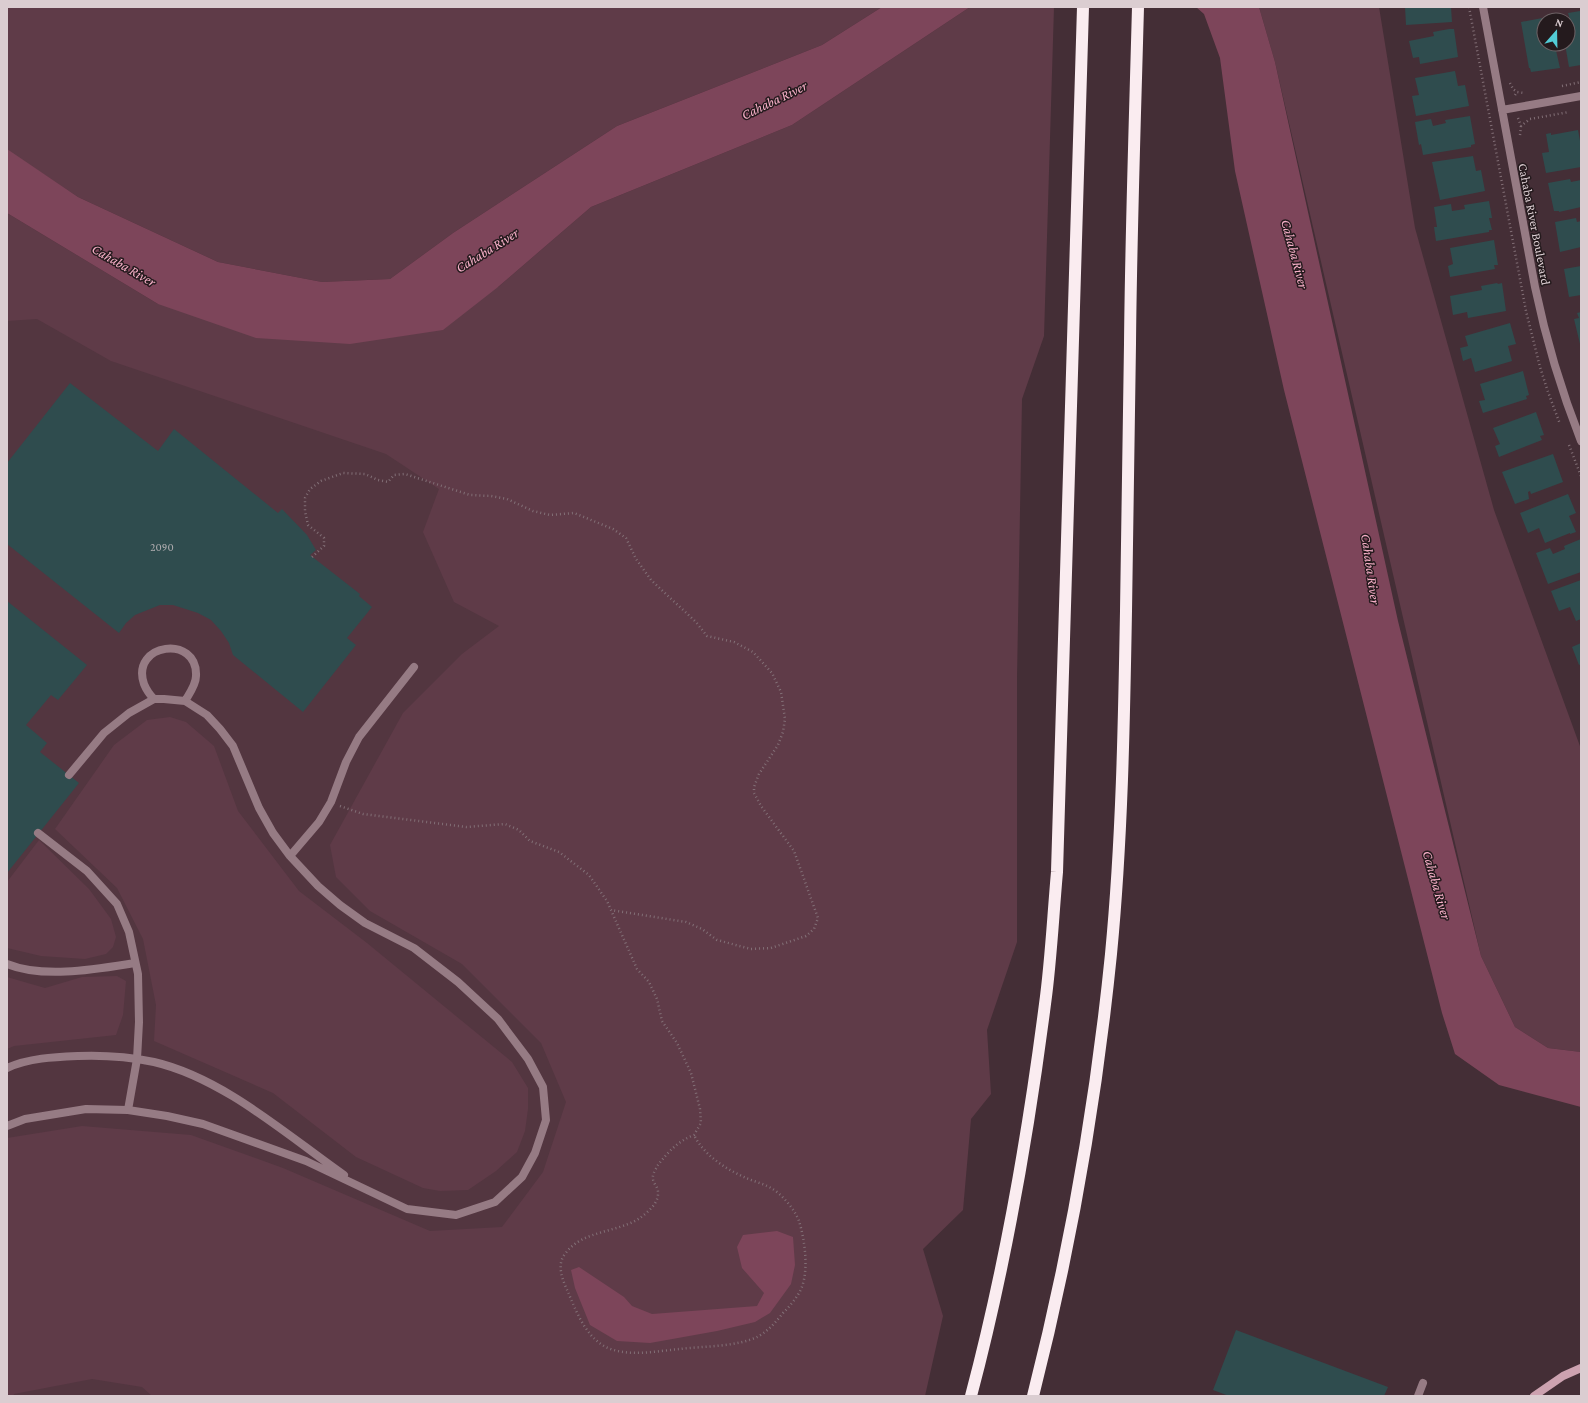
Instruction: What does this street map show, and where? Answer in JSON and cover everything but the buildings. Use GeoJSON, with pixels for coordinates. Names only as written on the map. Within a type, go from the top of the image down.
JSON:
{"type":"FeatureCollection","features":[{"type":"Feature","properties":{"kind":"highway"},"geometry":{"type":"LineString","coordinates":[[970,1396],[990,1319],[1012,1213],[1032,1099],[1047,988],[1057,872],[1083,7]]}},
{"type":"Feature","properties":{"kind":"highway"},"geometry":{"type":"LineString","coordinates":[[1033,1396],[1046,1344],[1079,1191],[1099,1059],[1111,953],[1122,773],[1138,7]]}},
{"type":"Feature","properties":{"kind":"street","name":"Cahaba River Boulevard"},"geometry":{"type":"LineString","coordinates":[[1483,7],[1544,328],[1555,369],[1581,441]]}},
{"type":"Feature","properties":{"kind":"street"},"geometry":{"type":"LineString","coordinates":[[1502,110],[1581,96]]}},
{"type":"Feature","properties":{"kind":"street"},"geometry":{"type":"LineString","coordinates":[[154,699],[144,686],[142,677],[143,668],[146,660],[152,654],[160,649],[169,648],[178,649],[186,653],[192,660],[195,668],[196,677],[194,685],[185,701]]}},
{"type":"Feature","properties":{"kind":"street"},"geometry":{"type":"LineString","coordinates":[[290,856],[319,822],[330,802],[346,762],[359,737],[414,667]]}},
{"type":"Feature","properties":{"kind":"street"},"geometry":{"type":"LineString","coordinates":[[7,1126],[39,1116],[86,1109],[128,1110],[203,1124],[306,1161],[407,1209],[456,1215],[495,1202],[522,1177],[535,1153],[546,1120],[543,1087],[528,1059],[498,1019],[458,982],[414,948],[365,923],[340,905],[318,886],[290,856],[273,833],[259,808],[233,746],[207,715],[185,701],[154,699],[129,713],[104,733],[69,775]]}},
{"type":"Feature","properties":{"kind":"street"},"geometry":{"type":"LineString","coordinates":[[38,833],[88,871],[117,904],[129,932],[138,974],[139,1022],[137,1059],[128,1110]]}},
{"type":"Feature","properties":{"kind":"street"},"geometry":{"type":"LineString","coordinates":[[7,964],[30,970],[58,972],[82,971],[135,964]]}},
{"type":"Feature","properties":{"kind":"street"},"geometry":{"type":"LineString","coordinates":[[7,1068],[19,1063],[54,1057],[92,1056],[137,1059],[172,1068],[208,1083],[248,1106],[363,1188]]}},
{"type":"Feature","properties":{"kind":"street"},"geometry":{"type":"LineString","coordinates":[[1534,1396],[1563,1376],[1581,1368]]}},
{"type":"Feature","properties":{"kind":"street"},"geometry":{"type":"LineString","coordinates":[[1418,1396],[1423,1383]]}},
{"type":"Feature","properties":{"kind":"path"},"geometry":{"type":"LineString","coordinates":[[1520,135],[1522,126]]}},
{"type":"Feature","properties":{"kind":"path"},"geometry":{"type":"LineString","coordinates":[[312,557],[324,546],[324,538],[308,525],[305,510],[305,498],[310,489],[321,481],[343,473],[365,474],[378,480],[388,482],[394,475],[404,474],[470,495],[491,496],[507,499],[533,511],[550,515],[574,513],[613,529],[626,538],[636,559],[651,580],[696,622],[707,636],[734,642],[753,652],[772,673],[781,692],[785,719],[783,732],[778,745],[759,774],[754,787],[754,793],[761,806],[794,851],[818,918],[814,928],[806,936],[778,946],[771,948],[751,949],[716,940],[702,929],[686,922],[610,910]]}},
{"type":"Feature","properties":{"kind":"path"},"geometry":{"type":"LineString","coordinates":[[330,802],[363,814],[466,827],[505,824],[519,830],[530,841],[559,852],[589,875],[607,901],[637,969],[648,982],[657,999],[662,1021],[677,1043],[691,1073],[700,1109],[701,1122],[694,1136],[684,1139],[667,1152],[653,1172],[652,1179],[658,1193],[656,1201],[649,1212],[631,1224],[587,1237],[571,1247],[564,1255],[561,1266],[561,1277],[576,1312],[589,1333],[602,1345],[613,1350],[627,1353],[649,1352],[740,1343],[759,1336],[773,1326],[800,1292],[804,1277],[806,1256],[799,1222],[793,1208],[772,1188],[744,1177],[720,1164],[704,1151],[694,1136]]}},
{"type":"Feature","properties":{"kind":"shaded area"},"geometry":{"type":"Polygon","coordinates":[[[7,7],[882,7],[822,45],[617,126],[453,233],[390,279],[322,282],[218,262],[78,197],[7,150],[7,7]]]}},
{"type":"Feature","properties":{"kind":"shaded area"},"geometry":{"type":"Polygon","coordinates":[[[970,7],[1054,7],[1044,336],[1022,399],[1017,678],[1017,942],[987,1030],[991,1094],[971,1119],[963,1210],[923,1249],[943,1316],[925,1396],[152,1396],[142,1387],[92,1379],[7,1396],[7,1138],[82,1126],[191,1135],[283,1168],[430,1231],[502,1227],[543,1172],[566,1102],[541,1043],[462,964],[370,911],[336,877],[330,845],[403,713],[462,654],[499,626],[454,602],[423,532],[439,489],[386,454],[111,361],[37,319],[7,321],[7,213],[158,304],[498,287],[591,207],[792,125],[970,7]]]}},
{"type":"Feature","properties":{"kind":"shaded area"},"geometry":{"type":"Polygon","coordinates":[[[1259,7],[1379,7],[1415,228],[1494,510],[1581,749],[1581,1052],[1548,1048],[1515,1027],[1481,956],[1275,62],[1259,7]]]}},
{"type":"Feature","properties":{"kind":"shaded area"},"geometry":{"type":"Polygon","coordinates":[[[7,285],[504,456],[768,1396],[7,1396],[7,285]]]}},
{"type":"Feature","properties":{"kind":"shaded area"},"geometry":{"type":"Polygon","coordinates":[[[170,717],[186,722],[214,746],[238,811],[299,891],[367,943],[512,1062],[528,1088],[528,1109],[525,1131],[517,1152],[496,1171],[468,1190],[440,1191],[423,1188],[356,1157],[273,1093],[154,1041],[156,1005],[143,939],[117,888],[55,829],[114,745],[147,720],[170,717]]]}},
{"type":"Feature","properties":{"kind":"shaded area"},"geometry":{"type":"Polygon","coordinates":[[[39,840],[89,889],[111,919],[116,937],[113,947],[106,954],[85,959],[41,956],[7,948],[7,882],[39,840]]]}},
{"type":"Feature","properties":{"kind":"shaded area"},"geometry":{"type":"Polygon","coordinates":[[[117,976],[126,981],[123,1015],[116,1035],[14,1046],[7,1049],[7,977],[45,988],[82,977],[117,976]]]}},
{"type":"Feature","properties":{"kind":"water","name":"Cahaba River"},"geometry":{"type":"Polygon","coordinates":[[[882,7],[970,7],[792,125],[591,207],[498,287],[443,330],[350,344],[256,338],[158,304],[7,213],[7,149],[78,197],[218,262],[322,282],[390,279],[453,233],[617,126],[822,45],[882,7]]]}},
{"type":"Feature","properties":{"kind":"water","name":"Cahaba River"},"geometry":{"type":"Polygon","coordinates":[[[1196,7],[1259,7],[1275,62],[1398,621],[1481,956],[1515,1027],[1548,1048],[1581,1052],[1581,1107],[1499,1085],[1455,1054],[1442,1013],[1284,390],[1235,171],[1220,58],[1204,14],[1196,7]]]}},
{"type":"Feature","properties":{"kind":"water"},"geometry":{"type":"Polygon","coordinates":[[[777,1231],[793,1237],[795,1265],[791,1284],[770,1313],[755,1322],[717,1331],[650,1343],[617,1341],[590,1325],[575,1288],[571,1270],[579,1267],[624,1297],[632,1306],[652,1314],[757,1306],[764,1293],[742,1268],[737,1247],[743,1235],[777,1231]]]}}]}
